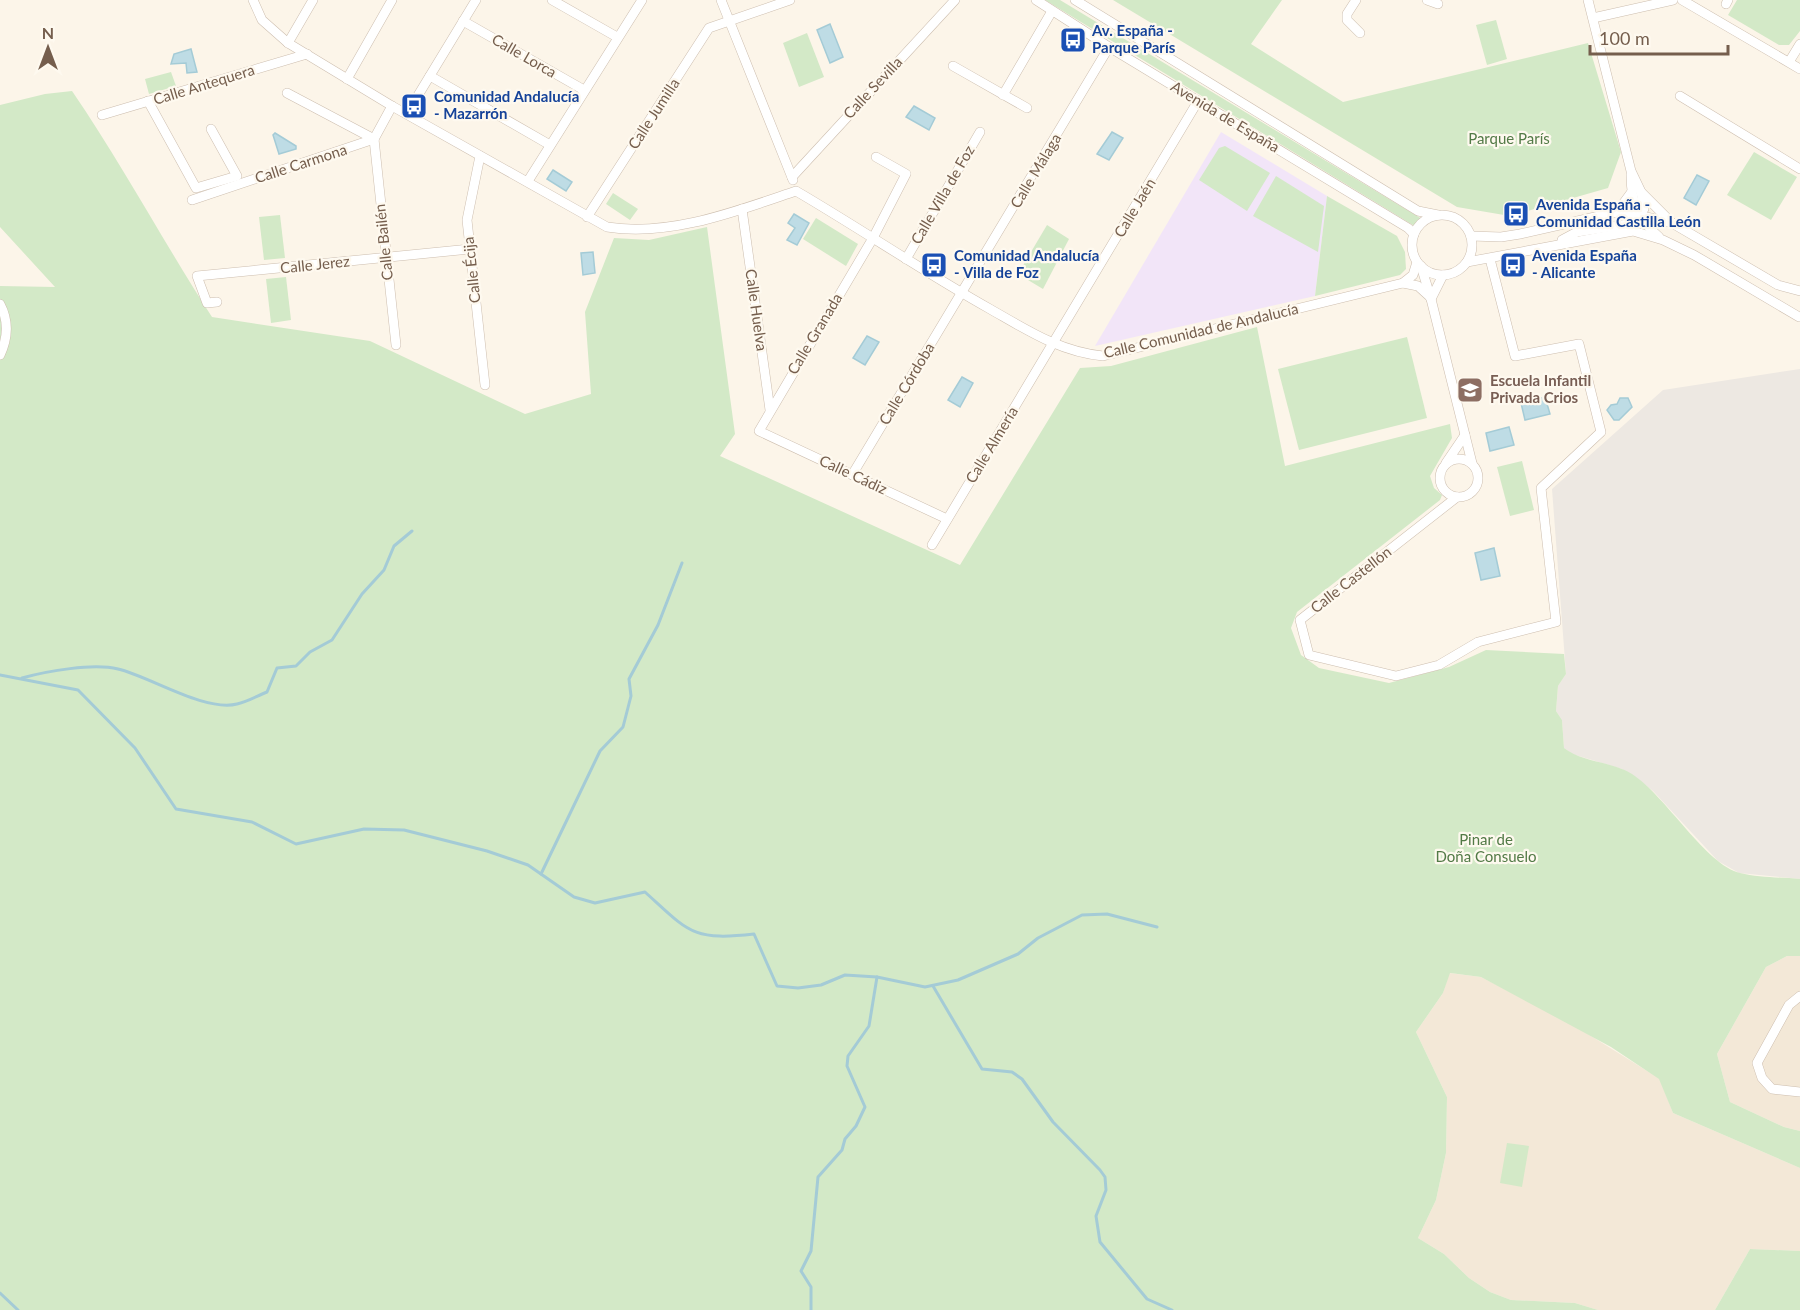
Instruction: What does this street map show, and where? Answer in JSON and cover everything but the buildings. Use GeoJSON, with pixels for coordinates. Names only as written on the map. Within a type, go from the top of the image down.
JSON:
{"type":"FeatureCollection","features":[{"type":"Feature","properties":{"kind":"street"},"geometry":{"type":"LineString","coordinates":[[253,0],[262,20],[288,43],[347,79],[587,217],[607,227],[633,231],[652,230],[742,209],[796,191],[721,0]]}},
{"type":"Feature","properties":{"kind":"street"},"geometry":{"type":"LineString","coordinates":[[288,43],[313,0]]}},
{"type":"Feature","properties":{"kind":"street"},"geometry":{"type":"LineString","coordinates":[[347,79],[392,0]]}},
{"type":"Feature","properties":{"kind":"street"},"geometry":{"type":"LineString","coordinates":[[417,97],[476,0]]}},
{"type":"Feature","properties":{"kind":"street"},"geometry":{"type":"LineString","coordinates":[[552,0],[617,37]]}},
{"type":"Feature","properties":{"kind":"street"},"geometry":{"type":"LineString","coordinates":[[528,182],[642,0]]}},
{"type":"Feature","properties":{"kind":"street","name":"Calle Jumilla"},"geometry":{"type":"LineString","coordinates":[[587,217],[709,28],[790,0]]}},
{"type":"Feature","properties":{"kind":"street","name":"Calle Sevilla"},"geometry":{"type":"LineString","coordinates":[[792,177],[955,0]]}},
{"type":"Feature","properties":{"kind":"street","name":"Avenida de España"},"geometry":{"type":"LineString","coordinates":[[1036,0],[1109,47],[1408,228],[1414,234]]}},
{"type":"Feature","properties":{"kind":"street","name":"Avenida de España"},"geometry":{"type":"LineString","coordinates":[[1075,0],[1418,212],[1438,215]]}},
{"type":"Feature","properties":{"kind":"street"},"geometry":{"type":"LineString","coordinates":[[1356,0],[1347,14],[1347,20],[1360,33]]}},
{"type":"Feature","properties":{"kind":"street"},"geometry":{"type":"LineString","coordinates":[[1427,0],[1438,4]]}},
{"type":"Feature","properties":{"kind":"street"},"geometry":{"type":"LineString","coordinates":[[1588,0],[1636,192],[1639,215],[1642,222],[1663,240]]}},
{"type":"Feature","properties":{"kind":"street"},"geometry":{"type":"LineString","coordinates":[[1593,18],[1673,0]]}},
{"type":"Feature","properties":{"kind":"street"},"geometry":{"type":"LineString","coordinates":[[1682,0],[1800,69]]}},
{"type":"Feature","properties":{"kind":"street"},"geometry":{"type":"LineString","coordinates":[[1003,94],[1052,11]]}},
{"type":"Feature","properties":{"kind":"street","name":"Calle Lorca"},"geometry":{"type":"LineString","coordinates":[[463,21],[584,90]]}},
{"type":"Feature","properties":{"kind":"street"},"geometry":{"type":"LineString","coordinates":[[1789,62],[1800,44]]}},
{"type":"Feature","properties":{"kind":"street","name":"Calle Málaga"},"geometry":{"type":"LineString","coordinates":[[963,294],[1109,47]]}},
{"type":"Feature","properties":{"kind":"street","name":"Calle Antequera"},"geometry":{"type":"LineString","coordinates":[[102,115],[307,54]]}},
{"type":"Feature","properties":{"kind":"street"},"geometry":{"type":"LineString","coordinates":[[953,66],[1027,108]]}},
{"type":"Feature","properties":{"kind":"street"},"geometry":{"type":"LineString","coordinates":[[430,76],[550,145]]}},
{"type":"Feature","properties":{"kind":"street"},"geometry":{"type":"LineString","coordinates":[[287,93],[374,140],[392,106]]}},
{"type":"Feature","properties":{"kind":"street"},"geometry":{"type":"LineString","coordinates":[[1680,96],[1800,169]]}},
{"type":"Feature","properties":{"kind":"street"},"geometry":{"type":"LineString","coordinates":[[148,101],[196,188],[237,176],[211,129]]}},
{"type":"Feature","properties":{"kind":"street","name":"Calle Jaén"},"geometry":{"type":"LineString","coordinates":[[1052,345],[1198,101]]}},
{"type":"Feature","properties":{"kind":"street","name":"Calle Villa de Foz"},"geometry":{"type":"LineString","coordinates":[[906,259],[980,132]]}},
{"type":"Feature","properties":{"kind":"street","name":"Calle Carmona"},"geometry":{"type":"LineString","coordinates":[[192,200],[374,140]]}},
{"type":"Feature","properties":{"kind":"street","name":"Calle Bailén"},"geometry":{"type":"LineString","coordinates":[[374,140],[396,345]]}},
{"type":"Feature","properties":{"kind":"street","name":"Calle Écija"},"geometry":{"type":"LineString","coordinates":[[480,156],[467,220],[485,385]]}},
{"type":"Feature","properties":{"kind":"street","name":"Calle Granada"},"geometry":{"type":"LineString","coordinates":[[759,431],[873,238],[906,174],[876,157]]}},
{"type":"Feature","properties":{"kind":"street","name":"Calle Comunidad de Andalucía"},"geometry":{"type":"LineString","coordinates":[[796,191],[963,294],[1052,345],[1081,354],[1103,356],[1403,283]]}},
{"type":"Feature","properties":{"kind":"street"},"geometry":{"type":"LineString","coordinates":[[1617,212],[1636,192]]}},
{"type":"Feature","properties":{"kind":"street"},"geometry":{"type":"LineString","coordinates":[[1636,192],[1672,223],[1778,285],[1800,291]]}},
{"type":"Feature","properties":{"kind":"street","name":"Calle Huelva"},"geometry":{"type":"LineString","coordinates":[[742,209],[770,410]]}},
{"type":"Feature","properties":{"kind":"street"},"geometry":{"type":"LineString","coordinates":[[1471,236],[1501,237],[1520,234],[1617,212],[1672,223]]}},
{"type":"Feature","properties":{"kind":"street"},"geometry":{"type":"LineString","coordinates":[[1419,264],[1427,271],[1443,275],[1461,269],[1471,254],[1471,236],[1458,220],[1438,215],[1420,225],[1414,234],[1413,253],[1431,299],[1465,435],[1472,463],[1479,478],[1475,489],[1468,495],[1457,497],[1447,493],[1440,482],[1440,473],[1465,435]]}},
{"type":"Feature","properties":{"kind":"street"},"geometry":{"type":"LineString","coordinates":[[1552,245],[1577,232],[1634,223],[1639,215]]}},
{"type":"Feature","properties":{"kind":"street"},"geometry":{"type":"LineString","coordinates":[[1467,262],[1633,231],[1663,240],[1694,255],[1800,318]]}},
{"type":"Feature","properties":{"kind":"street","name":"Calle Jerez"},"geometry":{"type":"LineString","coordinates":[[216,302],[207,303],[197,276],[470,249]]}},
{"type":"Feature","properties":{"kind":"street","name":"Calle Castellón"},"geometry":{"type":"LineString","coordinates":[[1457,497],[1300,620],[1309,656],[1396,675],[1439,665],[1478,642],[1556,622],[1541,488],[1601,432],[1579,344],[1515,356],[1490,259]]}},
{"type":"Feature","properties":{"kind":"street"},"geometry":{"type":"LineString","coordinates":[[1403,283],[1413,275],[1419,264]]}},
{"type":"Feature","properties":{"kind":"street"},"geometry":{"type":"LineString","coordinates":[[1431,299],[1443,275]]}},
{"type":"Feature","properties":{"kind":"street"},"geometry":{"type":"LineString","coordinates":[[1403,283],[1419,286],[1431,299]]}},
{"type":"Feature","properties":{"kind":"street","name":"Calle Córdoba"},"geometry":{"type":"LineString","coordinates":[[852,475],[963,294]]}},
{"type":"Feature","properties":{"kind":"street"},"geometry":{"type":"LineString","coordinates":[[0,304],[7,326],[6,341],[0,355]]}},
{"type":"Feature","properties":{"kind":"street"},"geometry":{"type":"LineString","coordinates":[[1800,306],[1800,318]]}},
{"type":"Feature","properties":{"kind":"street","name":"Calle Almería"},"geometry":{"type":"LineString","coordinates":[[932,545],[1052,345]]}},
{"type":"Feature","properties":{"kind":"street","name":"Calle Cádiz"},"geometry":{"type":"LineString","coordinates":[[759,431],[947,519]]}},
{"type":"Feature","properties":{"kind":"street"},"geometry":{"type":"LineString","coordinates":[[1445,464],[1457,458],[1472,463]]}},
{"type":"Feature","properties":{"kind":"street"},"geometry":{"type":"LineString","coordinates":[[1800,996],[1789,1005],[1757,1064],[1762,1078],[1772,1089],[1800,1092]]}},
{"type":"Feature","properties":{"kind":"shaded area"},"geometry":{"type":"Polygon","coordinates":[[[1221,132],[1327,196],[1315,296],[1095,346],[1221,132]]]}},
{"type":"Feature","properties":{"kind":"shaded area"},"geometry":{"type":"Polygon","coordinates":[[[1800,369],[1800,879],[1739,873],[1718,861],[1653,791],[1634,776],[1622,769],[1572,754],[1564,748],[1562,720],[1556,711],[1558,686],[1566,674],[1552,489],[1663,390],[1800,369]]]}},
{"type":"Feature","properties":{"kind":"shaded area"},"geometry":{"type":"Polygon","coordinates":[[[1787,956],[1800,956],[1800,1131],[1784,1127],[1730,1102],[1717,1054],[1766,967],[1787,956]]]}},
{"type":"Feature","properties":{"kind":"shaded area"},"geometry":{"type":"Polygon","coordinates":[[[1449,973],[1481,977],[1567,1021],[1660,1079],[1673,1113],[1800,1168],[1800,1251],[1750,1249],[1715,1310],[1598,1310],[1575,1303],[1511,1300],[1490,1292],[1469,1278],[1444,1254],[1418,1238],[1436,1200],[1446,1153],[1447,1097],[1416,1032],[1443,993],[1449,973]]]}},
{"type":"Feature","properties":{"kind":"green space"},"geometry":{"type":"Polygon","coordinates":[[[1045,0],[1060,0],[1422,219],[1416,227],[1045,0]]]}},
{"type":"Feature","properties":{"kind":"green space","name":"Parque París"},"geometry":{"type":"Polygon","coordinates":[[[1113,0],[1282,0],[1251,44],[1343,102],[1588,43],[1621,152],[1608,188],[1510,216],[1457,207],[1113,0]]]}},
{"type":"Feature","properties":{"kind":"green space"},"geometry":{"type":"Polygon","coordinates":[[[1737,0],[1800,0],[1800,31],[1789,45],[1779,45],[1728,15],[1737,0]]]}},
{"type":"Feature","properties":{"kind":"green space"},"geometry":{"type":"Polygon","coordinates":[[[1496,20],[1507,59],[1487,65],[1476,25],[1496,20]]]}},
{"type":"Feature","properties":{"kind":"green space"},"geometry":{"type":"Polygon","coordinates":[[[807,33],[824,77],[799,87],[783,43],[807,33]]]}},
{"type":"Feature","properties":{"kind":"green space"},"geometry":{"type":"Polygon","coordinates":[[[171,72],[176,86],[149,94],[145,79],[171,72]]]}},
{"type":"Feature","properties":{"kind":"green space","name":"Pinar de Doña Consuelo"},"geometry":{"type":"Polygon","coordinates":[[[72,91],[212,317],[370,341],[525,414],[591,394],[585,312],[614,238],[649,240],[707,227],[735,434],[720,456],[960,565],[1080,368],[1111,366],[1257,327],[1285,466],[1450,424],[1452,438],[1430,476],[1434,488],[1442,495],[1440,500],[1297,612],[1291,628],[1301,655],[1319,668],[1389,683],[1449,667],[1486,650],[1564,654],[1566,674],[1558,686],[1556,711],[1562,720],[1564,748],[1580,757],[1632,774],[1645,784],[1700,844],[1727,867],[1747,875],[1800,879],[1800,956],[1787,956],[1766,967],[1717,1054],[1730,1102],[1784,1127],[1800,1131],[1800,1168],[1673,1113],[1659,1079],[1611,1047],[1481,977],[1450,973],[1443,993],[1416,1032],[1447,1097],[1446,1153],[1436,1200],[1418,1238],[1444,1254],[1469,1278],[1490,1292],[1511,1300],[1575,1303],[1598,1310],[0,1310],[0,286],[55,287],[0,227],[0,105],[45,94],[72,91]]]}},
{"type":"Feature","properties":{"kind":"green space"},"geometry":{"type":"Polygon","coordinates":[[[1225,146],[1270,173],[1247,211],[1199,180],[1219,148],[1225,146]]]}},
{"type":"Feature","properties":{"kind":"green space"},"geometry":{"type":"Polygon","coordinates":[[[1754,152],[1797,177],[1771,220],[1727,195],[1754,152]]]}},
{"type":"Feature","properties":{"kind":"green space"},"geometry":{"type":"Polygon","coordinates":[[[1276,176],[1324,206],[1318,252],[1253,216],[1276,176]]]}},
{"type":"Feature","properties":{"kind":"green space"},"geometry":{"type":"Polygon","coordinates":[[[613,193],[638,209],[630,220],[606,204],[613,193]]]}},
{"type":"Feature","properties":{"kind":"green space"},"geometry":{"type":"Polygon","coordinates":[[[1327,196],[1397,236],[1405,252],[1406,269],[1400,275],[1315,296],[1327,196]]]}},
{"type":"Feature","properties":{"kind":"green space"},"geometry":{"type":"Polygon","coordinates":[[[280,215],[285,258],[264,260],[259,217],[280,215]]]}},
{"type":"Feature","properties":{"kind":"green space"},"geometry":{"type":"Polygon","coordinates":[[[816,218],[858,244],[846,266],[803,239],[816,218]]]}},
{"type":"Feature","properties":{"kind":"green space"},"geometry":{"type":"Polygon","coordinates":[[[1047,225],[1069,239],[1043,289],[1018,274],[1047,225]]]}},
{"type":"Feature","properties":{"kind":"green space"},"geometry":{"type":"Polygon","coordinates":[[[286,277],[291,320],[271,323],[266,279],[286,277]]]}},
{"type":"Feature","properties":{"kind":"green space"},"geometry":{"type":"Polygon","coordinates":[[[1407,337],[1427,418],[1299,450],[1278,369],[1407,337]]]}},
{"type":"Feature","properties":{"kind":"green space"},"geometry":{"type":"Polygon","coordinates":[[[1522,461],[1534,510],[1510,516],[1497,467],[1522,461]]]}},
{"type":"Feature","properties":{"kind":"green space"},"geometry":{"type":"Polygon","coordinates":[[[1507,1143],[1529,1146],[1522,1187],[1500,1183],[1507,1143]]]}},
{"type":"Feature","properties":{"kind":"green space"},"geometry":{"type":"Polygon","coordinates":[[[1750,1249],[1800,1251],[1800,1310],[1715,1310],[1750,1249]]]}},
{"type":"Feature","properties":{"kind":"water"},"geometry":{"type":"Polygon","coordinates":[[[830,24],[843,57],[830,63],[817,30],[830,24]]]}},
{"type":"Feature","properties":{"kind":"water"},"geometry":{"type":"Polygon","coordinates":[[[191,49],[197,72],[187,73],[186,63],[171,64],[174,54],[191,49]]]}},
{"type":"Feature","properties":{"kind":"water"},"geometry":{"type":"Polygon","coordinates":[[[914,106],[935,118],[929,130],[906,117],[914,106]]]}},
{"type":"Feature","properties":{"kind":"water"},"geometry":{"type":"Polygon","coordinates":[[[1112,132],[1123,138],[1109,160],[1097,154],[1112,132]]]}},
{"type":"Feature","properties":{"kind":"water"},"geometry":{"type":"Polygon","coordinates":[[[275,133],[296,146],[296,149],[279,154],[273,135],[275,133]]]}},
{"type":"Feature","properties":{"kind":"water"},"geometry":{"type":"Polygon","coordinates":[[[553,170],[572,182],[566,191],[547,179],[553,170]]]}},
{"type":"Feature","properties":{"kind":"water"},"geometry":{"type":"Polygon","coordinates":[[[1697,175],[1709,181],[1696,205],[1684,198],[1697,175]]]}},
{"type":"Feature","properties":{"kind":"water"},"geometry":{"type":"Polygon","coordinates":[[[794,214],[809,223],[797,245],[787,240],[795,228],[788,223],[794,214]]]}},
{"type":"Feature","properties":{"kind":"water"},"geometry":{"type":"Polygon","coordinates":[[[593,252],[595,273],[583,275],[581,253],[593,252]]]}},
{"type":"Feature","properties":{"kind":"water"},"geometry":{"type":"Polygon","coordinates":[[[867,336],[879,342],[865,365],[853,358],[867,336]]]}},
{"type":"Feature","properties":{"kind":"water"},"geometry":{"type":"Polygon","coordinates":[[[962,377],[973,383],[960,407],[948,400],[962,377]]]}},
{"type":"Feature","properties":{"kind":"water"},"geometry":{"type":"Polygon","coordinates":[[[1545,397],[1550,414],[1525,420],[1521,403],[1545,397]]]}},
{"type":"Feature","properties":{"kind":"water"},"geometry":{"type":"Polygon","coordinates":[[[1620,398],[1628,398],[1632,407],[1619,420],[1614,420],[1607,410],[1611,405],[1617,404],[1620,398]]]}},
{"type":"Feature","properties":{"kind":"water"},"geometry":{"type":"Polygon","coordinates":[[[1509,427],[1514,445],[1490,451],[1486,433],[1509,427]]]}},
{"type":"Feature","properties":{"kind":"water"},"geometry":{"type":"Polygon","coordinates":[[[1494,548],[1500,576],[1481,580],[1475,553],[1494,548]]]}},
{"type":"Feature","properties":{"kind":"waterway"},"geometry":{"type":"LineString","coordinates":[[22,678],[70,669],[108,667],[131,673],[209,703],[224,705],[244,702],[267,692],[277,668],[296,666],[310,652],[332,640],[362,594],[384,570],[394,546],[412,531]]}},
{"type":"Feature","properties":{"kind":"waterway"},"geometry":{"type":"LineString","coordinates":[[541,874],[600,751],[623,727],[631,696],[629,679],[658,625],[682,563]]}},
{"type":"Feature","properties":{"kind":"waterway"},"geometry":{"type":"LineString","coordinates":[[0,675],[78,690],[135,748],[176,809],[252,822],[296,844],[364,829],[404,830],[487,851],[528,865],[574,897],[595,903],[645,892],[682,925],[693,931],[717,936],[754,934],[777,986],[798,988],[821,985],[845,975],[877,977],[925,987],[958,980],[1018,954],[1038,938],[1082,915],[1107,914],[1157,927]]}},
{"type":"Feature","properties":{"kind":"waterway"},"geometry":{"type":"LineString","coordinates":[[811,1310],[811,1287],[801,1271],[811,1251],[818,1177],[842,1150],[845,1139],[856,1126],[865,1107],[847,1066],[848,1056],[869,1026],[877,977]]}},
{"type":"Feature","properties":{"kind":"waterway"},"geometry":{"type":"LineString","coordinates":[[933,986],[982,1069],[1012,1072],[1022,1079],[1053,1122],[1100,1170],[1105,1177],[1106,1190],[1096,1216],[1100,1242],[1147,1299],[1172,1310]]}},
{"type":"Feature","properties":{"kind":"waterway"},"geometry":{"type":"LineString","coordinates":[[0,1293],[18,1310]]}},
{"type":"Feature","properties":{"kind":"place","name":"Av. España - Parque París"},"geometry":{"type":"Point","coordinates":[1073,40]}},
{"type":"Feature","properties":{"kind":"place","name":"Comunidad Andalucía - Mazarrón"},"geometry":{"type":"Point","coordinates":[414,106]}},
{"type":"Feature","properties":{"kind":"place","name":"Avenida España - Comunidad Castilla León"},"geometry":{"type":"Point","coordinates":[1516,214]}},
{"type":"Feature","properties":{"kind":"place","name":"Comunidad Andalucía - Villa de Foz"},"geometry":{"type":"Point","coordinates":[934,265]}},
{"type":"Feature","properties":{"kind":"place","name":"Avenida España - Alicante"},"geometry":{"type":"Point","coordinates":[1513,265]}},
{"type":"Feature","properties":{"kind":"place","name":"Escuela Infantil Privada Crios"},"geometry":{"type":"Point","coordinates":[1470,390]}}]}
